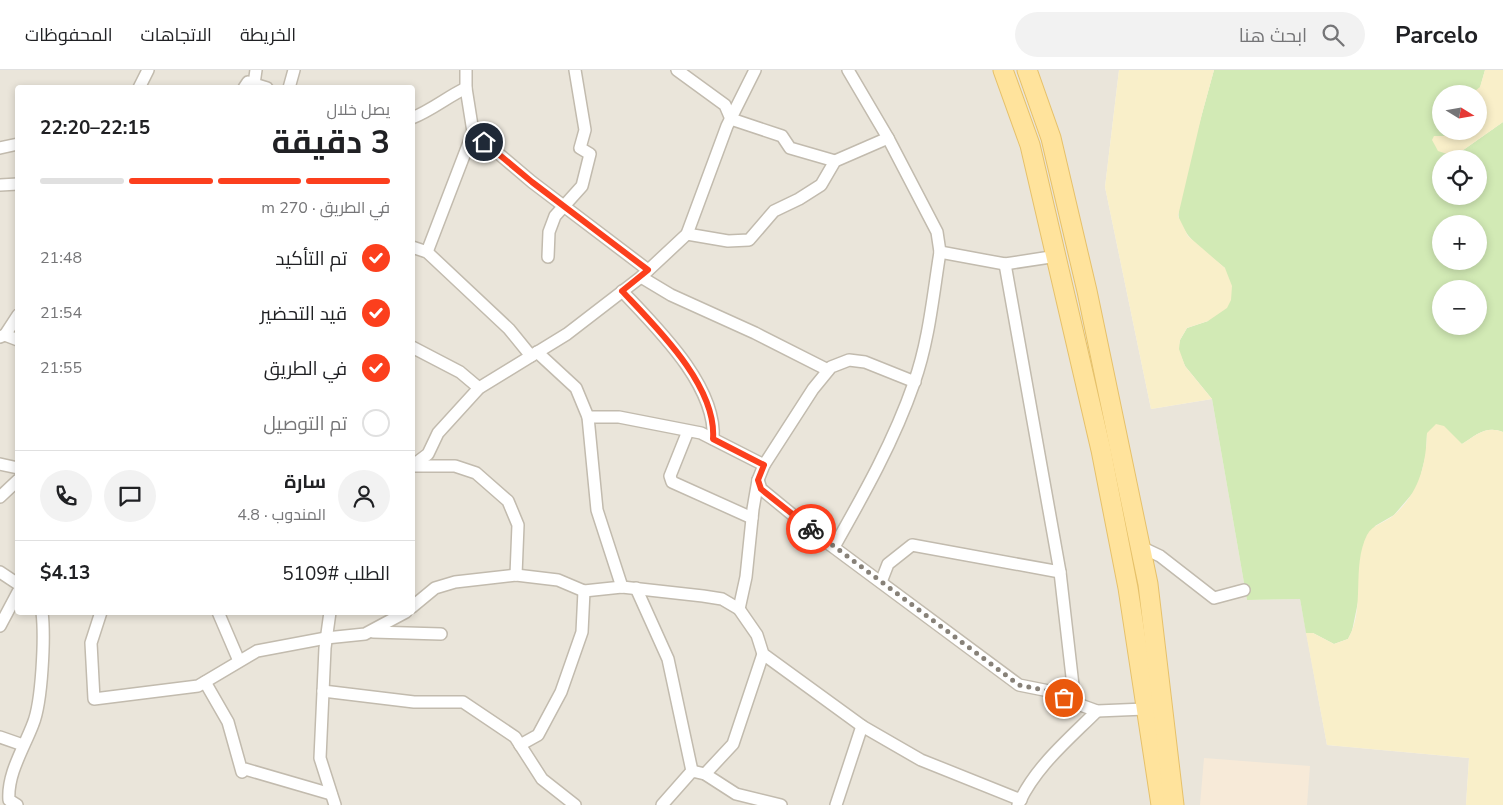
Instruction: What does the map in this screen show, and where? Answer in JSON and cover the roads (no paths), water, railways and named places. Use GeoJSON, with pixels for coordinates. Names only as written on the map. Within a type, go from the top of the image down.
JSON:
{"type":"FeatureCollection","features":[{"type":"Feature","properties":{"kind":"main road"},"geometry":{"type":"LineString","coordinates":[[1003,70],[1030,145],[1101,450],[1128,588],[1160,805]]}},
{"type":"Feature","properties":{"kind":"main road"},"geometry":{"type":"LineString","coordinates":[[1027,70],[1050,138],[1087,291],[1141,546],[1148,584],[1174,805]]}},
{"type":"Feature","properties":{"kind":"street"},"geometry":{"type":"LineString","coordinates":[[140,85],[148,70]]}},
{"type":"Feature","properties":{"kind":"street"},"geometry":{"type":"LineString","coordinates":[[249,85],[256,70]]}},
{"type":"Feature","properties":{"kind":"street"},"geometry":{"type":"LineString","coordinates":[[290,85],[294,70]]}},
{"type":"Feature","properties":{"kind":"street"},"geometry":{"type":"LineString","coordinates":[[427,252],[473,132],[466,88],[466,70]]}},
{"type":"Feature","properties":{"kind":"street"},"geometry":{"type":"LineString","coordinates":[[548,256],[549,232],[555,216],[582,186],[590,154],[580,148],[585,130],[575,70]]}},
{"type":"Feature","properties":{"kind":"street"},"geometry":{"type":"LineString","coordinates":[[677,70],[725,105],[730,119]]}},
{"type":"Feature","properties":{"kind":"street"},"geometry":{"type":"LineString","coordinates":[[415,464],[428,454],[438,433],[479,388],[567,334],[645,273],[687,234],[730,119],[755,70]]}},
{"type":"Feature","properties":{"kind":"street"},"geometry":{"type":"LineString","coordinates":[[834,547],[881,464],[914,382],[930,318],[940,252],[937,232],[888,138],[848,70]]}},
{"type":"Feature","properties":{"kind":"street"},"geometry":{"type":"LineString","coordinates":[[415,117],[434,109],[448,96],[466,88]]}},
{"type":"Feature","properties":{"kind":"street"},"geometry":{"type":"LineString","coordinates":[[730,119],[782,136],[790,148],[835,161]]}},
{"type":"Feature","properties":{"kind":"street"},"geometry":{"type":"LineString","coordinates":[[473,132],[671,295],[755,333],[828,370]]}},
{"type":"Feature","properties":{"kind":"street"},"geometry":{"type":"LineString","coordinates":[[687,234],[728,242],[749,240],[774,211],[799,199],[821,185],[835,161],[888,138]]}},
{"type":"Feature","properties":{"kind":"street"},"geometry":{"type":"LineString","coordinates":[[0,148],[15,145]]}},
{"type":"Feature","properties":{"kind":"street"},"geometry":{"type":"LineString","coordinates":[[0,184],[15,184]]}},
{"type":"Feature","properties":{"kind":"street"},"geometry":{"type":"LineString","coordinates":[[415,248],[427,252],[534,354],[576,388],[588,417],[596,510],[622,587]]}},
{"type":"Feature","properties":{"kind":"street"},"geometry":{"type":"LineString","coordinates":[[940,252],[1005,264],[1057,256]]}},
{"type":"Feature","properties":{"kind":"street"},"geometry":{"type":"LineString","coordinates":[[1005,264],[1060,572],[1075,704]]}},
{"type":"Feature","properties":{"kind":"street"},"geometry":{"type":"LineString","coordinates":[[622,291],[668,340],[707,399],[714,423],[713,439]]}},
{"type":"Feature","properties":{"kind":"street"},"geometry":{"type":"LineString","coordinates":[[15,319],[2,336],[15,339]]}},
{"type":"Feature","properties":{"kind":"street"},"geometry":{"type":"LineString","coordinates":[[415,348],[460,372],[479,388]]}},
{"type":"Feature","properties":{"kind":"street"},"geometry":{"type":"LineString","coordinates":[[739,609],[746,577],[758,480],[764,465],[813,389],[831,367],[849,360],[865,362],[914,382]]}},
{"type":"Feature","properties":{"kind":"street"},"geometry":{"type":"LineString","coordinates":[[588,417],[619,417],[701,433],[764,465]]}},
{"type":"Feature","properties":{"kind":"street"},"geometry":{"type":"LineString","coordinates":[[688,431],[670,476],[672,482],[752,518]]}},
{"type":"Feature","properties":{"kind":"street"},"geometry":{"type":"LineString","coordinates":[[0,464],[15,467]]}},
{"type":"Feature","properties":{"kind":"street"},"geometry":{"type":"LineString","coordinates":[[415,466],[455,466],[476,473],[508,502],[518,525],[516,575]]}},
{"type":"Feature","properties":{"kind":"street"},"geometry":{"type":"LineString","coordinates":[[758,480],[761,489],[834,547],[1019,685],[1054,692],[1075,704],[1097,711],[1145,709]]}},
{"type":"Feature","properties":{"kind":"street"},"geometry":{"type":"LineString","coordinates":[[0,497],[15,483]]}},
{"type":"Feature","properties":{"kind":"street"},"geometry":{"type":"LineString","coordinates":[[880,582],[888,564],[912,545],[1060,572]]}},
{"type":"Feature","properties":{"kind":"street"},"geometry":{"type":"LineString","coordinates":[[1141,546],[1160,556],[1214,598],[1244,590]]}},
{"type":"Feature","properties":{"kind":"street"},"geometry":{"type":"LineString","coordinates":[[0,572],[15,582]]}},
{"type":"Feature","properties":{"kind":"street"},"geometry":{"type":"LineString","coordinates":[[415,605],[435,588],[455,582],[516,575],[558,580],[584,591],[622,587],[722,599],[739,609],[757,635],[763,654],[733,744],[705,774]]}},
{"type":"Feature","properties":{"kind":"street"},"geometry":{"type":"LineString","coordinates":[[636,588],[668,659],[692,771]]}},
{"type":"Feature","properties":{"kind":"street"},"geometry":{"type":"LineString","coordinates":[[520,745],[538,735],[561,692],[582,632],[584,591]]}},
{"type":"Feature","properties":{"kind":"street"},"geometry":{"type":"LineString","coordinates":[[0,626],[15,598]]}},
{"type":"Feature","properties":{"kind":"street"},"geometry":{"type":"LineString","coordinates":[[9,804],[8,791],[22,745],[34,723],[42,666],[42,615]]}},
{"type":"Feature","properties":{"kind":"street"},"geometry":{"type":"LineString","coordinates":[[100,615],[91,643],[94,699],[198,686],[257,651],[326,638],[365,634],[401,615]]}},
{"type":"Feature","properties":{"kind":"street"},"geometry":{"type":"LineString","coordinates":[[219,615],[239,661]]}},
{"type":"Feature","properties":{"kind":"street"},"geometry":{"type":"LineString","coordinates":[[330,615],[326,638],[320,758],[335,805]]}},
{"type":"Feature","properties":{"kind":"street"},"geometry":{"type":"LineString","coordinates":[[370,632],[441,634]]}},
{"type":"Feature","properties":{"kind":"street"},"geometry":{"type":"LineString","coordinates":[[763,654],[862,726],[921,760],[1020,802],[1028,785],[1048,759],[1097,711]]}},
{"type":"Feature","properties":{"kind":"street"},"geometry":{"type":"LineString","coordinates":[[205,682],[228,722],[242,772],[244,769],[331,794]]}},
{"type":"Feature","properties":{"kind":"street"},"geometry":{"type":"LineString","coordinates":[[323,691],[414,702],[463,702],[515,736],[542,779],[575,805]]}},
{"type":"Feature","properties":{"kind":"street"},"geometry":{"type":"LineString","coordinates":[[836,805],[862,726]]}},
{"type":"Feature","properties":{"kind":"street"},"geometry":{"type":"LineString","coordinates":[[0,737],[22,745]]}},
{"type":"Feature","properties":{"kind":"street"},"geometry":{"type":"LineString","coordinates":[[692,771],[705,774],[736,799],[781,805]]}},
{"type":"Feature","properties":{"kind":"street"},"geometry":{"type":"LineString","coordinates":[[662,805],[692,771]]}}]}
